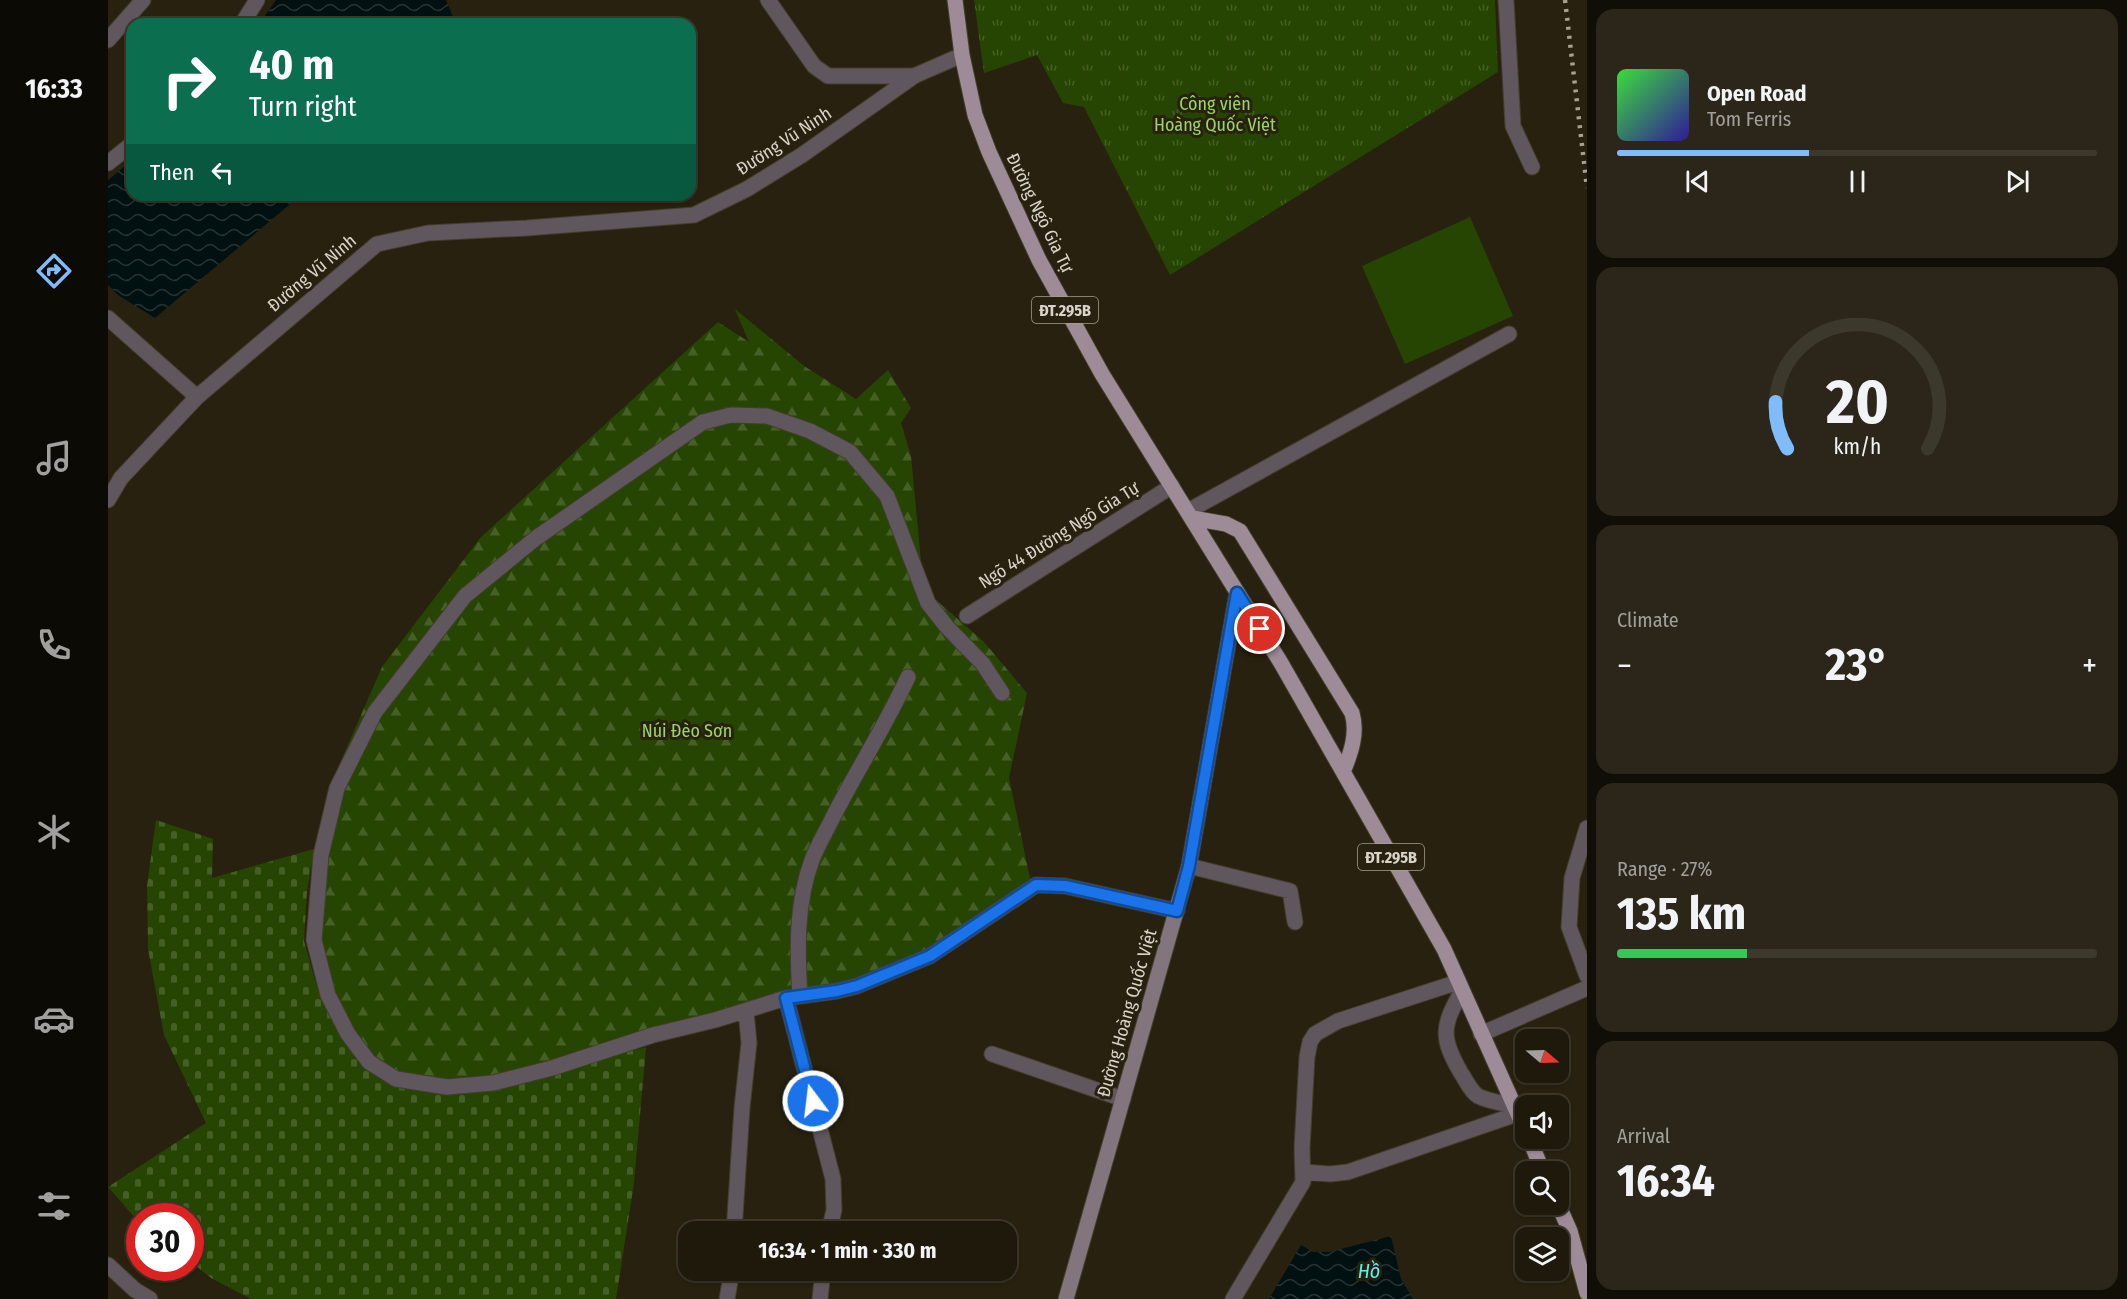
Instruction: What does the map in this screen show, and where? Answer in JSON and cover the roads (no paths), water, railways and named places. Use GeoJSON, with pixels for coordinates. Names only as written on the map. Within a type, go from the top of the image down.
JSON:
{"type":"FeatureCollection","features":[{"type":"Feature","properties":{"kind":"main road","name":"Đường Ngô Gia Tự"},"geometry":{"type":"LineString","coordinates":[[955,0],[962,55],[975,115],[989,152],[1039,260],[1102,374],[1237,593]]}},
{"type":"Feature","properties":{"kind":"main road"},"geometry":{"type":"LineString","coordinates":[[1190,514],[1226,524],[1240,531],[1352,713],[1355,723],[1352,745],[1343,772]]}},
{"type":"Feature","properties":{"kind":"main road","name":"ĐT.295B"},"geometry":{"type":"LineString","coordinates":[[1237,593],[1281,663],[1444,949],[1515,1108]]}},
{"type":"Feature","properties":{"kind":"main road","name":"Đường Hoàng Quốc Việt"},"geometry":{"type":"LineString","coordinates":[[1066,1299],[1189,866],[1237,593]]}},
{"type":"Feature","properties":{"kind":"main road"},"geometry":{"type":"LineString","coordinates":[[1563,1215],[1570,1231],[1587,1293]]}},
{"type":"Feature","properties":{"kind":"street"},"geometry":{"type":"LineString","coordinates":[[127,18],[143,0]]}},
{"type":"Feature","properties":{"kind":"street"},"geometry":{"type":"LineString","coordinates":[[246,18],[257,0]]}},
{"type":"Feature","properties":{"kind":"street"},"geometry":{"type":"LineString","coordinates":[[768,0],[813,66],[828,76],[914,76]]}},
{"type":"Feature","properties":{"kind":"street"},"geometry":{"type":"LineString","coordinates":[[1506,0],[1513,126],[1532,167]]}},
{"type":"Feature","properties":{"kind":"street"},"geometry":{"type":"LineString","coordinates":[[108,39],[126,19]]}},
{"type":"Feature","properties":{"kind":"street","name":"Đường Vũ Ninh"},"geometry":{"type":"LineString","coordinates":[[108,500],[121,478],[196,397],[377,244],[428,233],[694,215],[747,189],[802,155],[914,76],[962,55]]}},
{"type":"Feature","properties":{"kind":"street"},"geometry":{"type":"LineString","coordinates":[[108,163],[126,149]]}},
{"type":"Feature","properties":{"kind":"street"},"geometry":{"type":"LineString","coordinates":[[108,318],[196,397]]}},
{"type":"Feature","properties":{"kind":"street"},"geometry":{"type":"LineString","coordinates":[[1190,514],[1509,334]]}},
{"type":"Feature","properties":{"kind":"street"},"geometry":{"type":"LineString","coordinates":[[1002,693],[983,664],[946,627],[928,603],[887,496],[850,452],[810,431],[767,416],[731,415],[703,422],[536,538],[465,596],[375,712],[337,788],[321,855],[314,940],[328,995],[348,1034],[369,1062],[396,1079],[447,1087],[493,1083],[552,1068],[653,1035],[793,997],[857,986],[930,956],[1036,885],[1065,886],[1177,911]]}},
{"type":"Feature","properties":{"kind":"street","name":"Ngõ 44 Đường Ngô Gia Tự"},"geometry":{"type":"LineString","coordinates":[[967,616],[1172,486]]}},
{"type":"Feature","properties":{"kind":"street"},"geometry":{"type":"LineString","coordinates":[[832,1221],[834,1210],[833,1179],[793,997],[798,960],[800,908],[812,861],[839,805],[908,677]]}},
{"type":"Feature","properties":{"kind":"street"},"geometry":{"type":"LineString","coordinates":[[1587,828],[1572,878],[1569,927],[1587,976]]}},
{"type":"Feature","properties":{"kind":"street"},"geometry":{"type":"LineString","coordinates":[[1189,866],[1290,891],[1295,922]]}},
{"type":"Feature","properties":{"kind":"street"},"geometry":{"type":"LineString","coordinates":[[1460,987],[1445,1026],[1448,1047],[1471,1089],[1478,1096],[1515,1110]]}},
{"type":"Feature","properties":{"kind":"street"},"geometry":{"type":"LineString","coordinates":[[1233,1299],[1304,1182],[1302,1148],[1307,1057],[1310,1042],[1315,1034],[1338,1022],[1460,987]]}},
{"type":"Feature","properties":{"kind":"street"},"geometry":{"type":"LineString","coordinates":[[1481,1034],[1587,988]]}},
{"type":"Feature","properties":{"kind":"street"},"geometry":{"type":"LineString","coordinates":[[735,1221],[742,1108],[749,1044],[746,1011]]}},
{"type":"Feature","properties":{"kind":"street"},"geometry":{"type":"LineString","coordinates":[[992,1054],[1123,1099]]}},
{"type":"Feature","properties":{"kind":"street"},"geometry":{"type":"LineString","coordinates":[[1304,1172],[1330,1174],[1348,1172],[1515,1110]]}},
{"type":"Feature","properties":{"kind":"street"},"geometry":{"type":"LineString","coordinates":[[108,1265],[135,1290],[150,1299]]}},
{"type":"Feature","properties":{"kind":"street"},"geometry":{"type":"LineString","coordinates":[[728,1299],[730,1281]]}},
{"type":"Feature","properties":{"kind":"street"},"geometry":{"type":"LineString","coordinates":[[820,1299],[822,1281]]}},
{"type":"Feature","properties":{"kind":"water"},"geometry":{"type":"Polygon","coordinates":[[[276,0],[446,0],[454,18],[263,18],[276,0]]]}},
{"type":"Feature","properties":{"kind":"water"},"geometry":{"type":"Polygon","coordinates":[[[126,165],[126,201],[294,201],[155,318],[118,295],[108,285],[108,180],[126,165]]]}},
{"type":"Feature","properties":{"kind":"water","name":"Hồ"},"geometry":{"type":"Polygon","coordinates":[[[1391,1236],[1401,1279],[1413,1299],[1269,1299],[1301,1245],[1313,1252],[1329,1252],[1391,1236]]]}},
{"type":"Feature","properties":{"kind":"railway"},"geometry":{"type":"LineString","coordinates":[[1565,0],[1587,188]]}},
{"type":"Feature","properties":{"kind":"park label","name":"Công viên Hoàng Quốc Việt"},"geometry":{"type":"Point","coordinates":[1215,114]}},
{"type":"Feature","properties":{"kind":"park label","name":"Núi Đèo Sơn"},"geometry":{"type":"Point","coordinates":[687,731]}}]}
